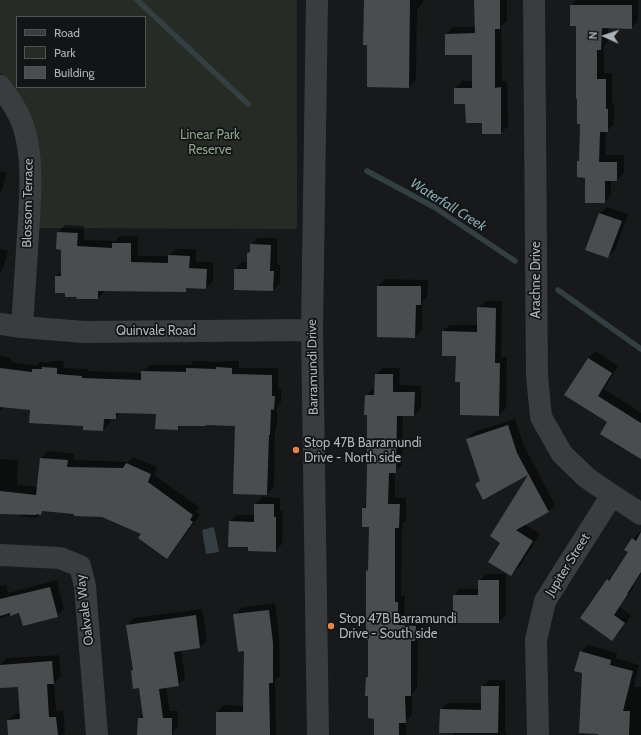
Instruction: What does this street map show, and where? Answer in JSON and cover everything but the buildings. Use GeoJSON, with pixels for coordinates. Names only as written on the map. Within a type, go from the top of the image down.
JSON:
{"type":"FeatureCollection","features":[{"type":"Feature","properties":{"kind":"street","name":"Barramundi Drive"},"geometry":{"type":"LineString","coordinates":[[317,0],[312,330],[318,735]]}},
{"type":"Feature","properties":{"kind":"street","name":"Arachne Drive"},"geometry":{"type":"LineString","coordinates":[[534,0],[537,376],[541,417],[562,454],[587,478],[641,514]]}},
{"type":"Feature","properties":{"kind":"street","name":"Blossom Terrace"},"geometry":{"type":"LineString","coordinates":[[0,86],[16,107],[24,128],[29,148],[29,221],[22,327]]}},
{"type":"Feature","properties":{"kind":"street","name":"Quinvale Road"},"geometry":{"type":"LineString","coordinates":[[0,324],[84,332],[312,330]]}},
{"type":"Feature","properties":{"kind":"street","name":"Jupiter Street"},"geometry":{"type":"LineString","coordinates":[[538,735],[536,640],[545,601],[612,495]]}},
{"type":"Feature","properties":{"kind":"street","name":"Oakvale Way"},"geometry":{"type":"LineString","coordinates":[[0,555],[60,558],[80,566],[85,586],[97,735]]}},
{"type":"Feature","properties":{"kind":"green space","name":"Linear Park Reserve"},"geometry":{"type":"Polygon","coordinates":[[[0,0],[297,0],[297,229],[39,228],[12,85],[0,73],[0,0]]]}},
{"type":"Feature","properties":{"kind":"shaded area"},"geometry":{"type":"Polygon","coordinates":[[[214,527],[219,552],[206,554],[202,530],[214,527]]]}},
{"type":"Feature","properties":{"kind":"waterway","name":"Waterfall Creek"},"geometry":{"type":"LineString","coordinates":[[137,0],[248,104]]}},
{"type":"Feature","properties":{"kind":"waterway","name":"Waterfall Creek"},"geometry":{"type":"LineString","coordinates":[[367,171],[434,207],[515,261]]}},
{"type":"Feature","properties":{"kind":"waterway","name":"Waterfall Creek"},"geometry":{"type":"LineString","coordinates":[[558,290],[641,349]]}},
{"type":"Feature","properties":{"kind":"place","name":"Stop 47B Barramundi Drive - North side"},"geometry":{"type":"Point","coordinates":[296,450]}},
{"type":"Feature","properties":{"kind":"place","name":"Stop 47B Barramundi Drive - South side"},"geometry":{"type":"Point","coordinates":[331,626]}}]}
